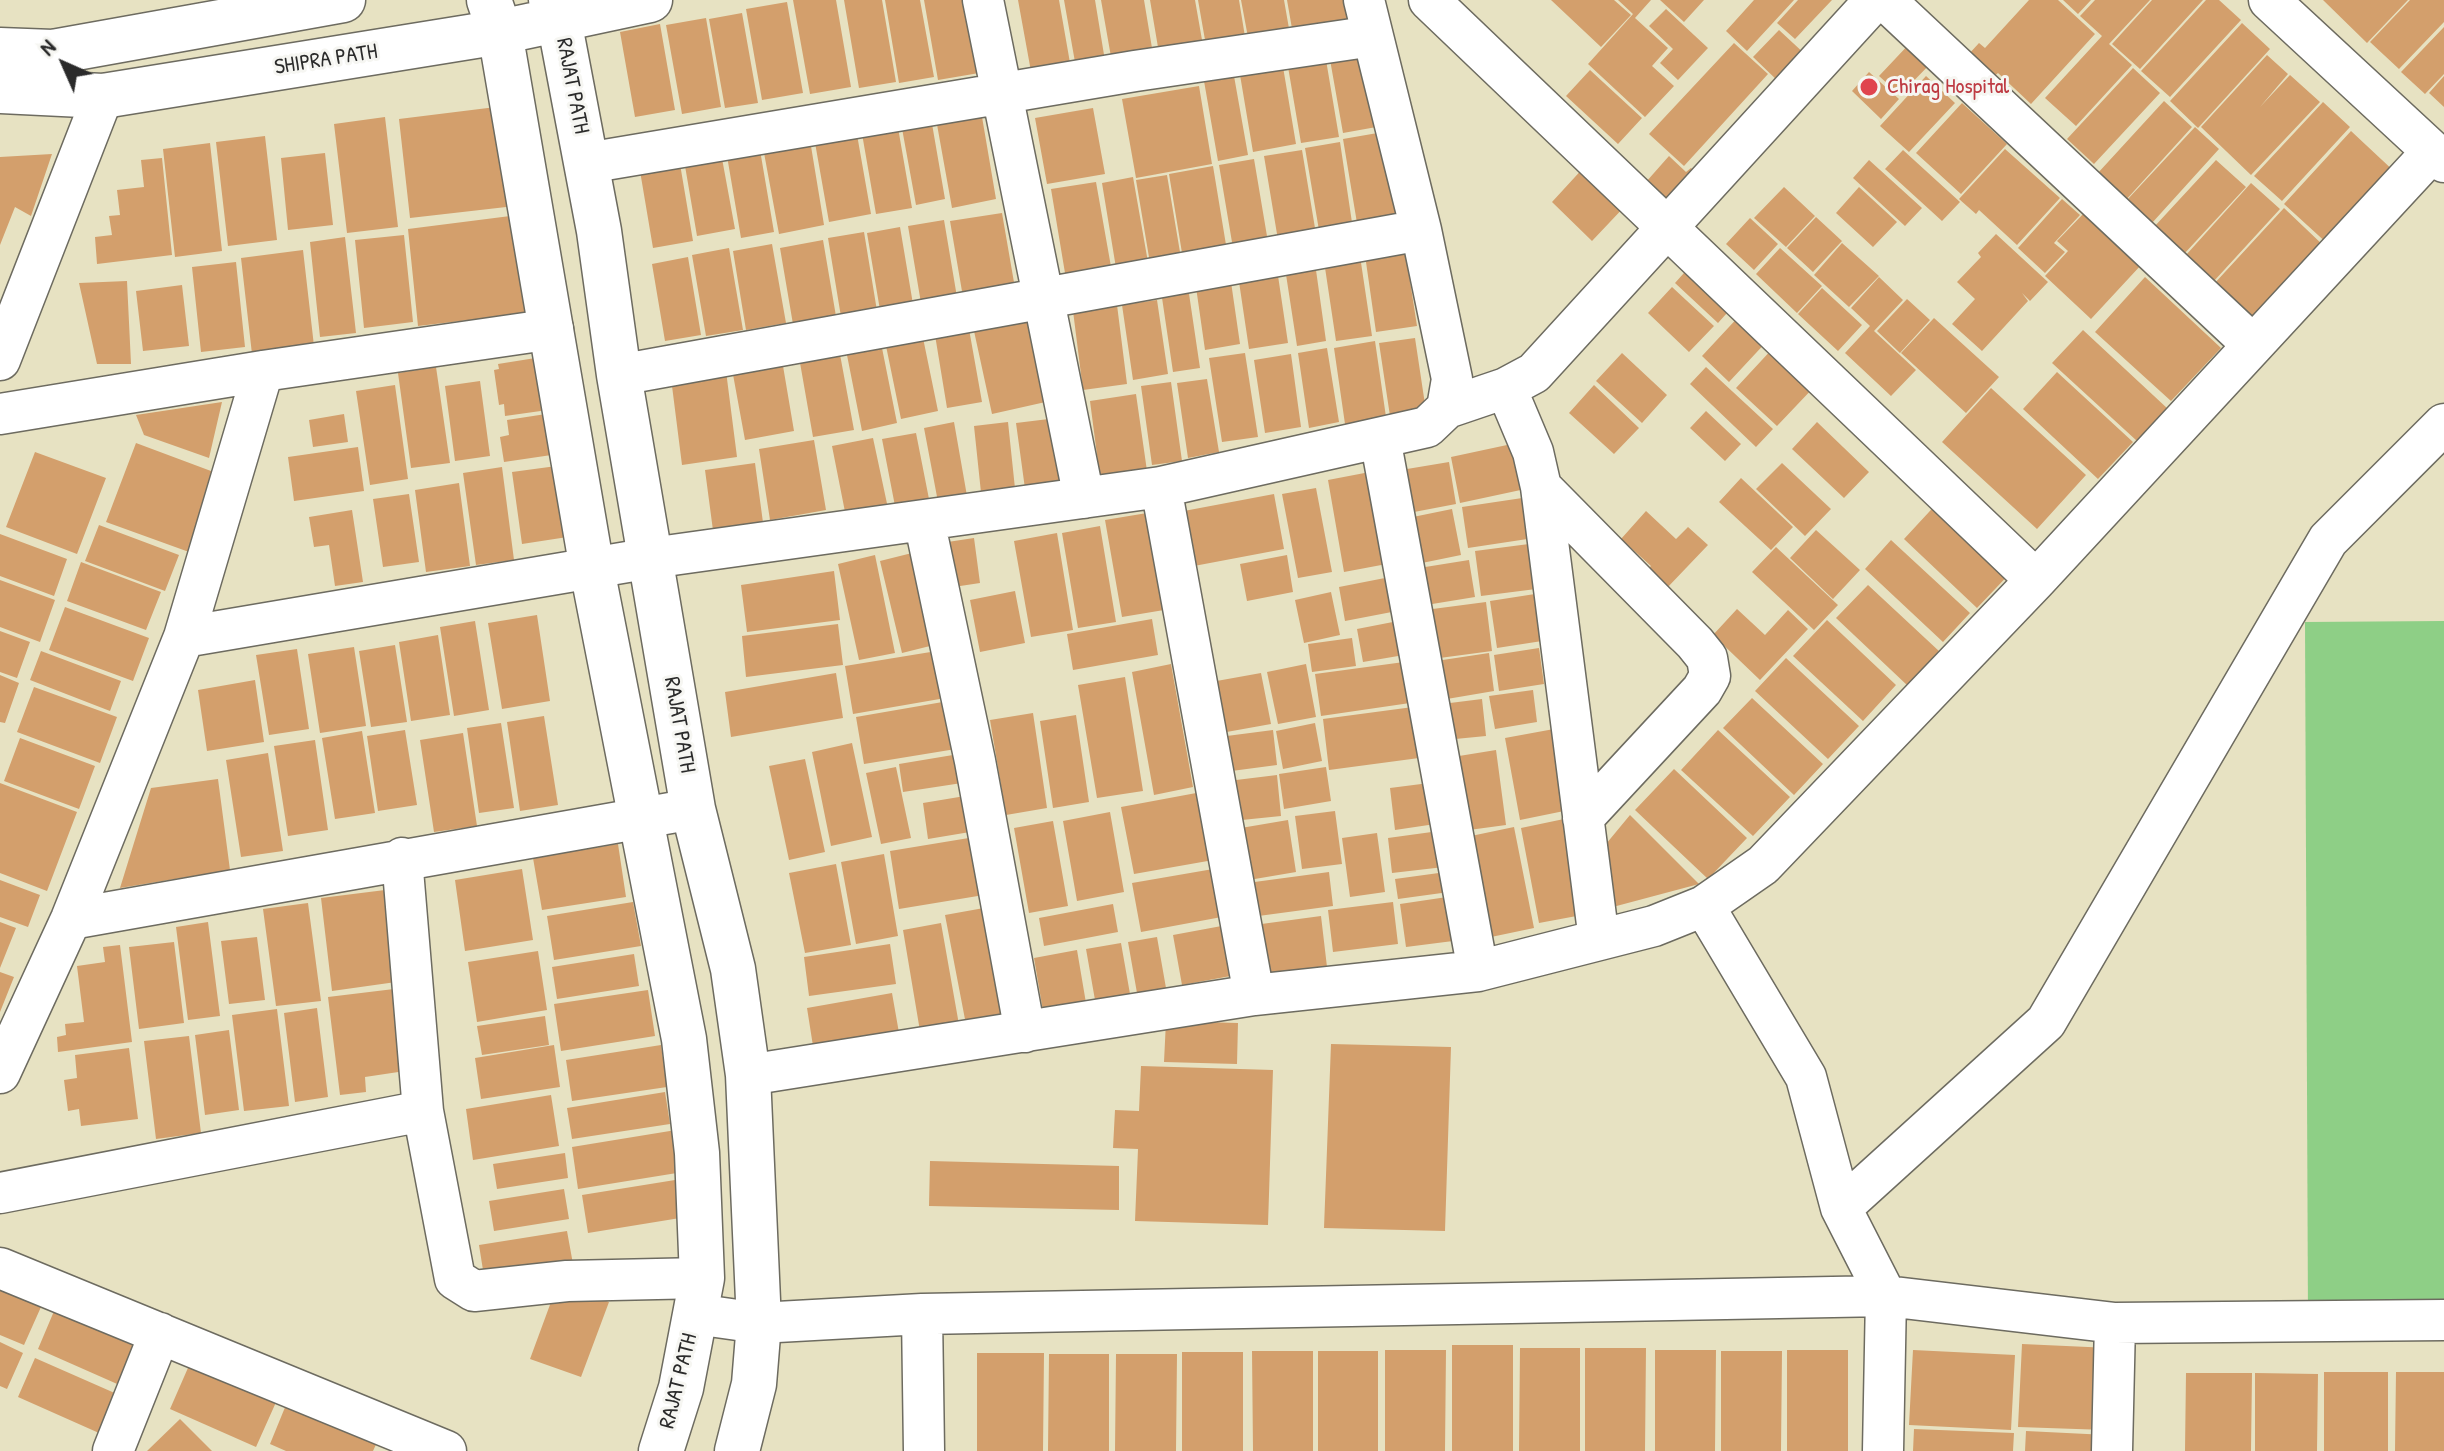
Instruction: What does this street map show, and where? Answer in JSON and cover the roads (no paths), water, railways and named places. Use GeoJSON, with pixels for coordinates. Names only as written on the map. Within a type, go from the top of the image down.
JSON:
{"type":"FeatureCollection","features":[{"type":"Feature","properties":{"kind":"street"},"geometry":{"type":"LineString","coordinates":[[0,50],[53,52],[343,0]]}},
{"type":"Feature","properties":{"kind":"street","name":"SHIPRA PATH"},"geometry":{"type":"LineString","coordinates":[[0,91],[103,96],[495,16],[650,0]]}},
{"type":"Feature","properties":{"kind":"street"},"geometry":{"type":"LineString","coordinates":[[983,0],[1084,498]]}},
{"type":"Feature","properties":{"kind":"street"},"geometry":{"type":"LineString","coordinates":[[1429,0],[2036,580]]}},
{"type":"Feature","properties":{"kind":"street"},"geometry":{"type":"LineString","coordinates":[[184,637],[651,558],[1161,487],[1427,427],[1447,408],[1506,388],[1534,373],[1875,0]]}},
{"type":"Feature","properties":{"kind":"street"},"geometry":{"type":"LineString","coordinates":[[1885,0],[2253,345]]}},
{"type":"Feature","properties":{"kind":"street"},"geometry":{"type":"LineString","coordinates":[[748,1075],[1254,995],[1478,971],[1654,926],[1704,906],[1763,865],[2036,580],[2253,345],[2438,157],[2269,0]]}},
{"type":"Feature","properties":{"kind":"street","name":"RAJAT PATH"},"geometry":{"type":"LineString","coordinates":[[555,10],[587,163],[619,375],[693,809],[733,969],[748,1075],[759,1323],[754,1384],[737,1451]]}},
{"type":"Feature","properties":{"kind":"street","name":"RAJAT PATH"},"geometry":{"type":"LineString","coordinates":[[495,16],[638,818],[684,1039],[697,1153],[698,1296],[681,1388],[661,1451]]}},
{"type":"Feature","properties":{"kind":"street"},"geometry":{"type":"LineString","coordinates":[[587,163],[1002,93],[1368,18],[1421,230],[1452,379],[1447,408]]}},
{"type":"Feature","properties":{"kind":"street"},"geometry":{"type":"LineString","coordinates":[[0,360],[103,96]]}},
{"type":"Feature","properties":{"kind":"street"},"geometry":{"type":"LineString","coordinates":[[619,375],[1421,230]]}},
{"type":"Feature","properties":{"kind":"street"},"geometry":{"type":"LineString","coordinates":[[0,414],[263,371],[553,329]]}},
{"type":"Feature","properties":{"kind":"street"},"geometry":{"type":"LineString","coordinates":[[0,1073],[71,919],[184,637],[263,371]]}},
{"type":"Feature","properties":{"kind":"street"},"geometry":{"type":"LineString","coordinates":[[1506,388],[1533,452],[1541,487],[1599,940]]}},
{"type":"Feature","properties":{"kind":"street"},"geometry":{"type":"LineString","coordinates":[[1841,1208],[2046,1022],[2328,540],[2444,424]]}},
{"type":"Feature","properties":{"kind":"street"},"geometry":{"type":"LineString","coordinates":[[1380,438],[1478,971]]}},
{"type":"Feature","properties":{"kind":"street"},"geometry":{"type":"LineString","coordinates":[[1161,487],[1254,995]]}},
{"type":"Feature","properties":{"kind":"street"},"geometry":{"type":"LineString","coordinates":[[1541,487],[1695,643],[1707,658],[1710,676],[1702,690],[1583,818]]}},
{"type":"Feature","properties":{"kind":"street"},"geometry":{"type":"LineString","coordinates":[[924,520],[975,761],[1025,1032]]}},
{"type":"Feature","properties":{"kind":"street"},"geometry":{"type":"LineString","coordinates":[[71,919],[402,858],[693,809]]}},
{"type":"Feature","properties":{"kind":"street"},"geometry":{"type":"LineString","coordinates":[[402,858],[423,1111],[445,1242],[455,1279],[463,1287],[474,1291],[567,1281],[698,1296],[759,1323],[922,1314],[1886,1296],[2115,1323],[2444,1320]]}},
{"type":"Feature","properties":{"kind":"street"},"geometry":{"type":"LineString","coordinates":[[1704,906],[1806,1077],[1841,1208],[1886,1296],[1883,1451]]}},
{"type":"Feature","properties":{"kind":"street"},"geometry":{"type":"LineString","coordinates":[[0,1193],[423,1111]]}},
{"type":"Feature","properties":{"kind":"street"},"geometry":{"type":"LineString","coordinates":[[0,1268],[160,1333],[400,1442],[446,1451]]}},
{"type":"Feature","properties":{"kind":"street"},"geometry":{"type":"LineString","coordinates":[[922,1314],[924,1451]]}},
{"type":"Feature","properties":{"kind":"street"},"geometry":{"type":"LineString","coordinates":[[2112,1451],[2115,1323]]}},
{"type":"Feature","properties":{"kind":"street"},"geometry":{"type":"LineString","coordinates":[[113,1451],[160,1333]]}},
{"type":"Feature","properties":{"kind":"place","name":"Chirag Hospital"},"geometry":{"type":"Point","coordinates":[1869,87]}}]}
